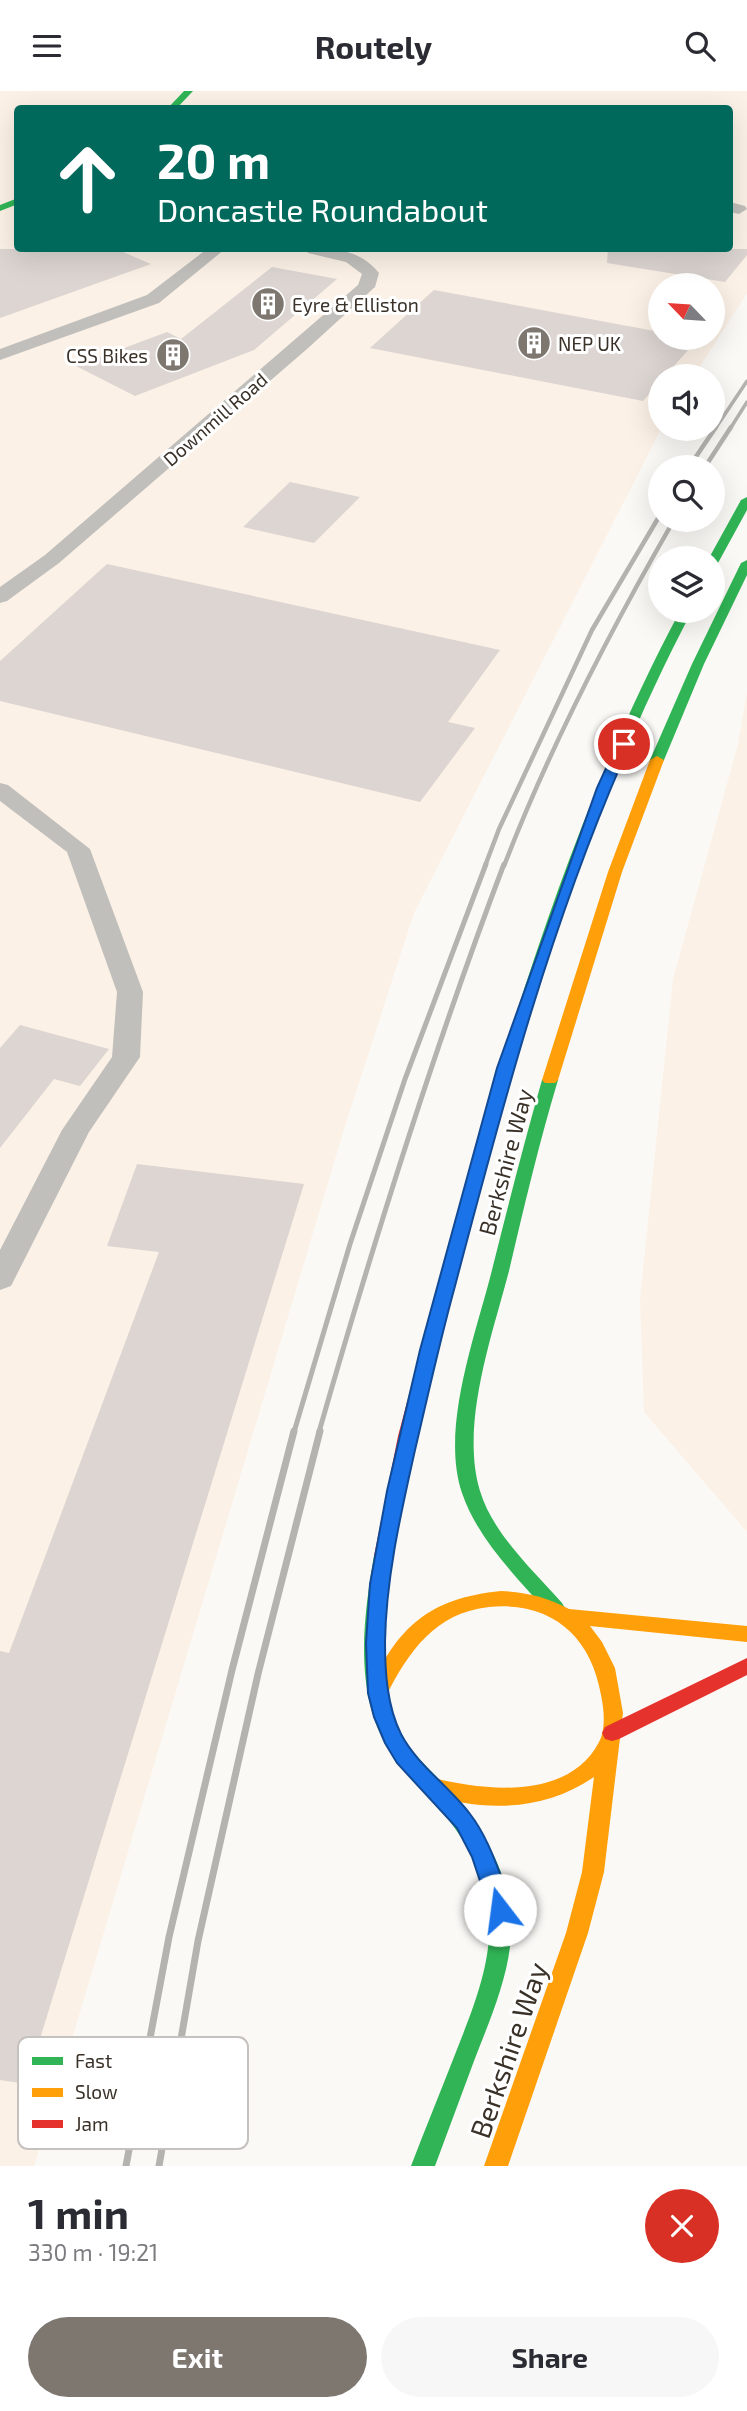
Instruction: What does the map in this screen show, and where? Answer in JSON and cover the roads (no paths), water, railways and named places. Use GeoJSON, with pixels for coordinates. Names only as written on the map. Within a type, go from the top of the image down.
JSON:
{"type":"FeatureCollection","features":[{"type":"Feature","properties":{"kind":"main road"},"geometry":{"type":"LineString","coordinates":[[175,105],[188,91]]}},
{"type":"Feature","properties":{"kind":"main road"},"geometry":{"type":"LineString","coordinates":[[722,546],[747,500]]}},
{"type":"Feature","properties":{"kind":"main road","name":"Berkshire Way"},"geometry":{"type":"LineString","coordinates":[[555,1608],[500,1540],[472,1495],[466,1474],[464,1445],[467,1413],[531,1149],[562,1035],[606,898],[675,714],[747,563]]}},
{"type":"Feature","properties":{"kind":"main road","name":"Berkshire Way"},"geometry":{"type":"LineString","coordinates":[[378,1693],[375,1643],[380,1584],[397,1491],[429,1350],[497,1095],[542,955],[604,788],[680,623]]}},
{"type":"Feature","properties":{"kind":"main road"},"geometry":{"type":"LineString","coordinates":[[571,1616],[596,1645],[606,1670],[611,1696],[610,1739],[597,1762],[582,1774],[544,1790],[490,1797],[434,1787],[417,1772],[392,1737],[378,1693],[389,1664],[403,1643],[435,1615],[452,1606],[494,1598],[555,1608],[571,1616],[747,1634]]}},
{"type":"Feature","properties":{"kind":"main road"},"geometry":{"type":"LineString","coordinates":[[610,1739],[747,1665]]}},
{"type":"Feature","properties":{"kind":"main road","name":"Berkshire Way"},"geometry":{"type":"LineString","coordinates":[[496,2166],[580,1921],[593,1872],[610,1739]]}},
{"type":"Feature","properties":{"kind":"main road","name":"Berkshire Way"},"geometry":{"type":"LineString","coordinates":[[423,2166],[481,2016],[500,1941],[500,1910],[482,1854],[464,1822],[434,1787]]}},
{"type":"Feature","properties":{"kind":"street"},"geometry":{"type":"LineString","coordinates":[[0,355],[153,299],[213,252]]}},
{"type":"Feature","properties":{"kind":"street","name":"Downmill Road"},"geometry":{"type":"LineString","coordinates":[[0,597],[52,559],[359,294],[371,279],[371,273],[352,258],[327,252]]}},
{"type":"Feature","properties":{"kind":"street"},"geometry":{"type":"LineString","coordinates":[[0,790],[78,849],[130,992],[126,1057],[76,1130],[0,1279]]}},
{"type":"Feature","properties":{"kind":"railway"},"geometry":{"type":"LineString","coordinates":[[725,414],[747,381]]}},
{"type":"Feature","properties":{"kind":"railway"},"geometry":{"type":"LineString","coordinates":[[730,429],[747,402]]}},
{"type":"Feature","properties":{"kind":"railway"},"geometry":{"type":"LineString","coordinates":[[713,455],[731,427]]}},
{"type":"Feature","properties":{"kind":"railway"},"geometry":{"type":"LineString","coordinates":[[697,455],[707,441]]}},
{"type":"Feature","properties":{"kind":"railway"},"geometry":{"type":"LineString","coordinates":[[485,866],[499,829],[592,630],[650,532]]}},
{"type":"Feature","properties":{"kind":"railway"},"geometry":{"type":"LineString","coordinates":[[504,866],[541,777],[582,690],[667,532]]}},
{"type":"Feature","properties":{"kind":"railway"},"geometry":{"type":"LineString","coordinates":[[294,1432],[350,1244],[405,1079],[486,864]]}},
{"type":"Feature","properties":{"kind":"railway"},"geometry":{"type":"LineString","coordinates":[[319,1432],[405,1146],[504,864]]}},
{"type":"Feature","properties":{"kind":"railway"},"geometry":{"type":"LineString","coordinates":[[150,2037],[169,1937],[232,1670],[294,1431]]}},
{"type":"Feature","properties":{"kind":"railway"},"geometry":{"type":"LineString","coordinates":[[181,2037],[198,1941],[258,1674],[320,1431]]}},
{"type":"Feature","properties":{"kind":"railway"},"geometry":{"type":"LineString","coordinates":[[126,2166],[129,2149]]}},
{"type":"Feature","properties":{"kind":"railway"},"geometry":{"type":"LineString","coordinates":[[159,2166],[162,2149]]}},
{"type":"Feature","properties":{"kind":"place","name":"Eyre & Elliston"},"geometry":{"type":"Point","coordinates":[268,304]}},
{"type":"Feature","properties":{"kind":"place","name":"NEP UK"},"geometry":{"type":"Point","coordinates":[534,343]}},
{"type":"Feature","properties":{"kind":"place","name":"CSS Bikes"},"geometry":{"type":"Point","coordinates":[173,355]}}]}
